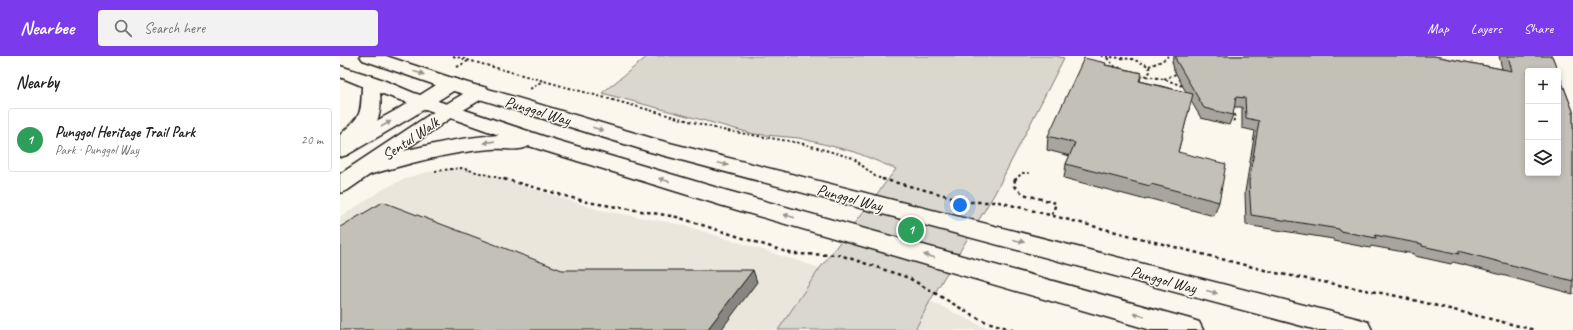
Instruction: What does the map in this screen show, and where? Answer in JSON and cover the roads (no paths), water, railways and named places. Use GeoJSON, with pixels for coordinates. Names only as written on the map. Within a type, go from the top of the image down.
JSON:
{"type":"FeatureCollection","features":[{"type":"Feature","properties":{"kind":"main road","name":"Punggol Way"},"geometry":{"type":"LineString","coordinates":[[369,56],[451,84],[654,146],[1359,330]]}},
{"type":"Feature","properties":{"kind":"main road","name":"Punggol Way"},"geometry":{"type":"LineString","coordinates":[[340,71],[422,102],[542,143],[827,227],[1190,330]]}},
{"type":"Feature","properties":{"kind":"main road"},"geometry":{"type":"LineString","coordinates":[[340,148],[367,121],[372,110],[371,82]]}},
{"type":"Feature","properties":{"kind":"main road","name":"Sentul Walk"},"geometry":{"type":"LineString","coordinates":[[340,148],[451,84]]}},
{"type":"Feature","properties":{"kind":"main road","name":"Sentul Walk"},"geometry":{"type":"LineString","coordinates":[[340,185],[448,111],[480,92]]}},
{"type":"Feature","properties":{"kind":"main road"},"geometry":{"type":"LineString","coordinates":[[365,169],[411,155],[468,145],[502,141],[542,143]]}},
{"type":"Feature","properties":{"kind":"place","name":"Punggol Heritage Trail Park"},"geometry":{"type":"Point","coordinates":[911,230]}}]}
